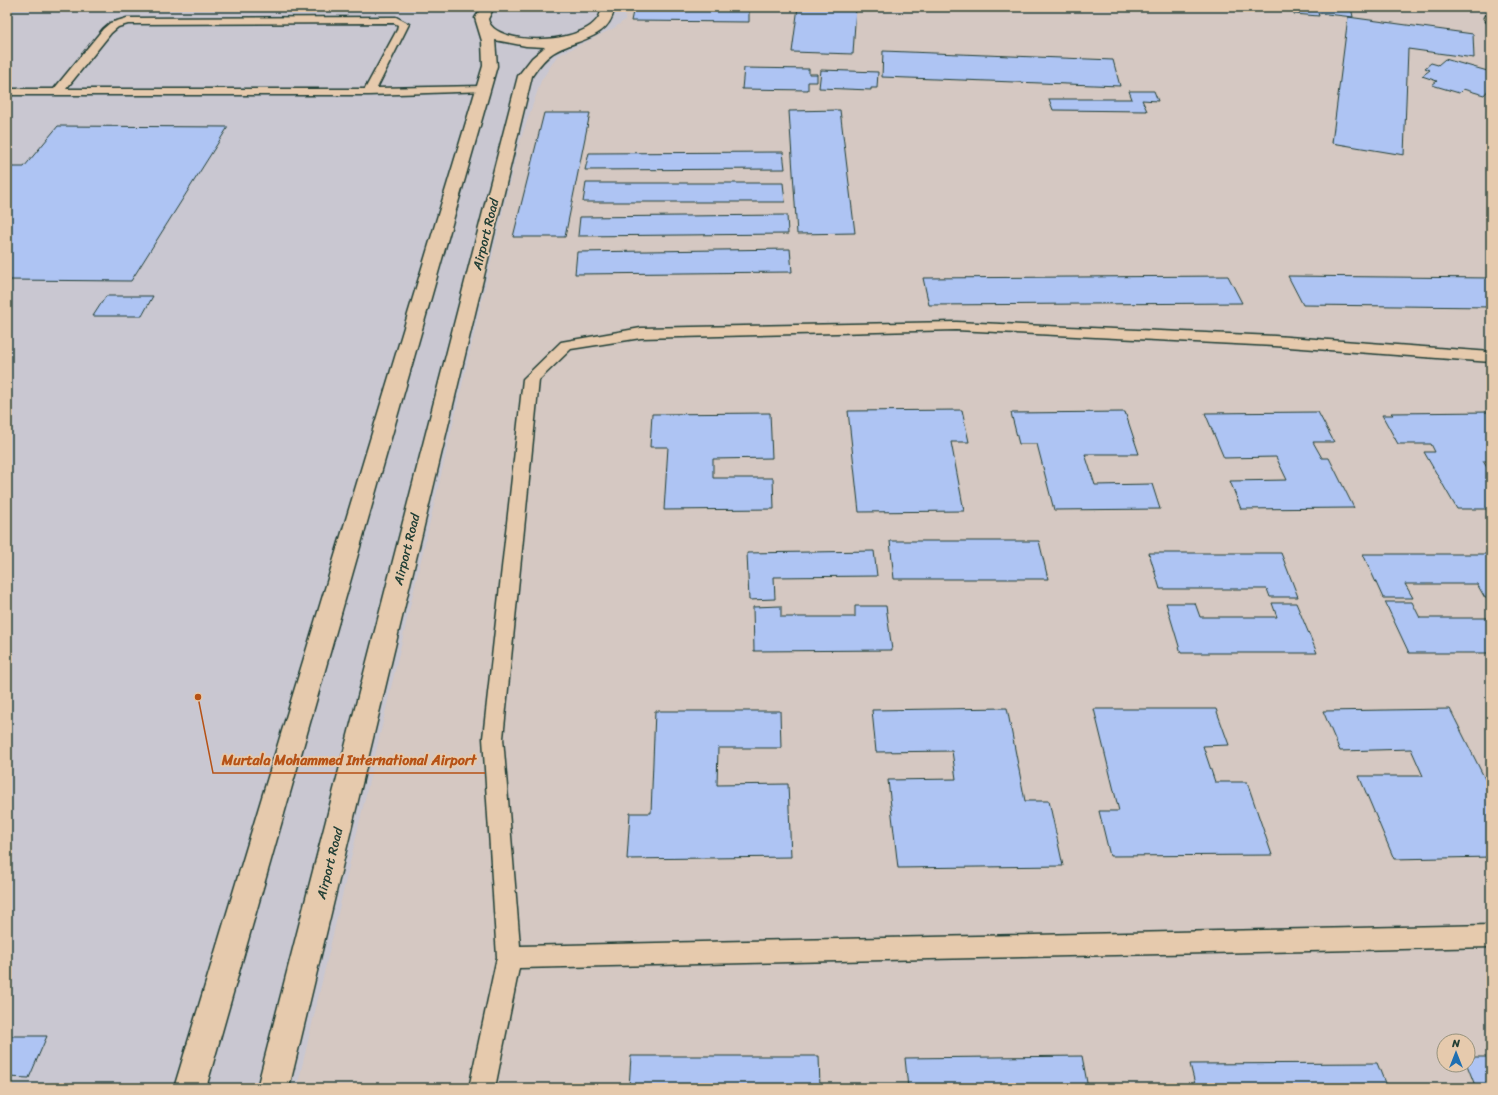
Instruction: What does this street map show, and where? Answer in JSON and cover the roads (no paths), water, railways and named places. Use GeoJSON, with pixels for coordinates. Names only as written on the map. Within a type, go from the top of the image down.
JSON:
{"type":"FeatureCollection","features":[{"type":"Feature","properties":{"kind":"main road"},"geometry":{"type":"LineString","coordinates":[[485,17],[493,34],[510,40],[532,43],[556,42],[578,37],[596,29],[606,20],[608,10],[605,7]]}},
{"type":"Feature","properties":{"kind":"main road"},"geometry":{"type":"LineString","coordinates":[[190,1088],[490,66],[490,51],[485,17]]}},
{"type":"Feature","properties":{"kind":"main road","name":"Airport Road"},"geometry":{"type":"LineString","coordinates":[[273,1088],[525,76],[537,58],[554,46],[578,37]]}},
{"type":"Feature","properties":{"kind":"lane"},"geometry":{"type":"LineString","coordinates":[[57,92],[107,31],[114,25],[127,22],[396,20],[404,24],[402,30],[369,92]]}},
{"type":"Feature","properties":{"kind":"lane"},"geometry":{"type":"LineString","coordinates":[[7,92],[369,92],[483,89]]}},
{"type":"Feature","properties":{"kind":"lane"},"geometry":{"type":"LineString","coordinates":[[482,1088],[509,957],[493,738],[531,379],[566,345],[641,333],[956,326],[1275,341],[1491,357]]}},
{"type":"Feature","properties":{"kind":"lane"},"geometry":{"type":"LineString","coordinates":[[509,957],[1491,936]]}},
{"type":"Feature","properties":{"kind":"place","name":"Murtala Mohammed International Airport"},"geometry":{"type":"Point","coordinates":[198,697]}}]}
